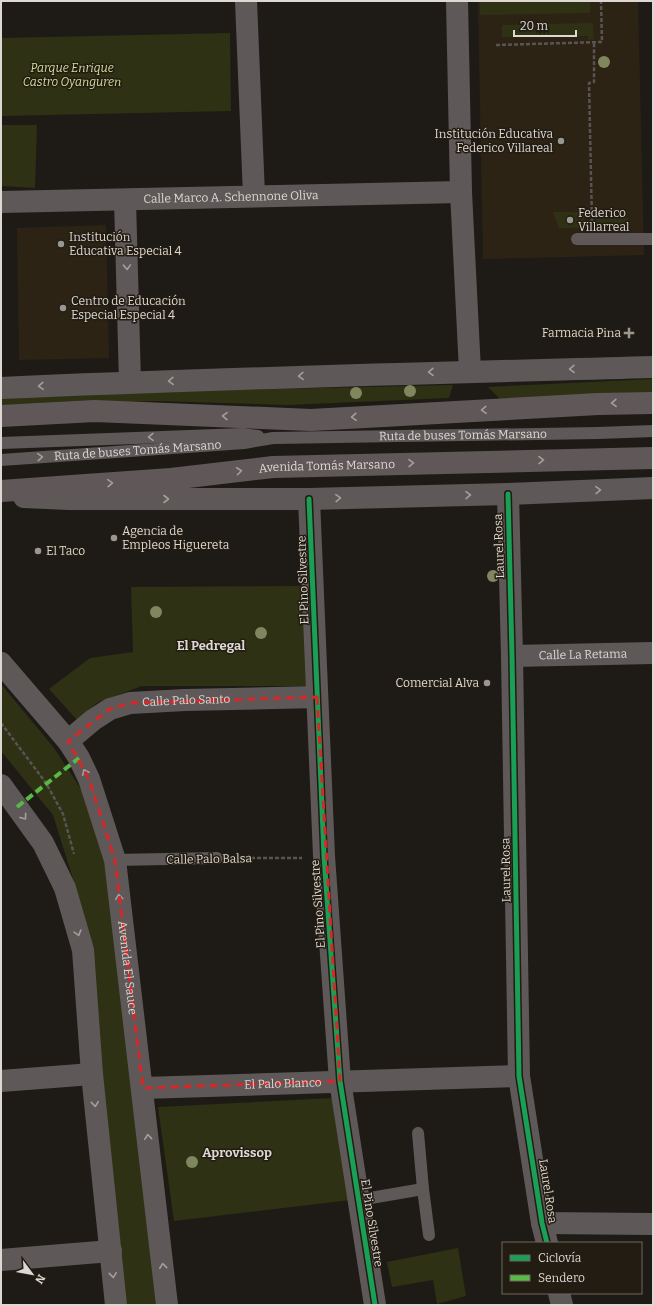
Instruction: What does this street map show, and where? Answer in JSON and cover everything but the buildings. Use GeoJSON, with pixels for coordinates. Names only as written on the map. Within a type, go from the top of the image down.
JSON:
{"type":"FeatureCollection","features":[{"type":"Feature","properties":{"kind":"main road"},"geometry":{"type":"LineString","coordinates":[[1,416],[95,411],[311,420],[598,404],[653,403]]}},
{"type":"Feature","properties":{"kind":"main road","name":"Avenida Tomás Marsano"},"geometry":{"type":"LineString","coordinates":[[1,490],[171,479],[273,467],[653,458]]}},
{"type":"Feature","properties":{"kind":"street"},"geometry":{"type":"LineString","coordinates":[[246,1],[254,196]]}},
{"type":"Feature","properties":{"kind":"street"},"geometry":{"type":"LineString","coordinates":[[457,1],[462,192],[470,371]]}},
{"type":"Feature","properties":{"kind":"street","name":"Calle Marco A. Schennone Oliva"},"geometry":{"type":"LineString","coordinates":[[1,202],[462,192]]}},
{"type":"Feature","properties":{"kind":"street"},"geometry":{"type":"LineString","coordinates":[[125,200],[130,382]]}},
{"type":"Feature","properties":{"kind":"street"},"geometry":{"type":"LineString","coordinates":[[1,388],[130,382],[470,371],[653,367]]}},
{"type":"Feature","properties":{"kind":"street"},"geometry":{"type":"LineString","coordinates":[[1,496],[69,499],[309,499],[508,494],[653,488]]}},
{"type":"Feature","properties":{"kind":"street","name":"Laurel Rosa"},"geometry":{"type":"LineString","coordinates":[[508,494],[519,1076],[545,1233]]}},
{"type":"Feature","properties":{"kind":"street","name":"El Pino Silvestre"},"geometry":{"type":"LineString","coordinates":[[309,499],[324,856],[340,1081],[375,1305]]}},
{"type":"Feature","properties":{"kind":"street","name":"Calle La Retama"},"geometry":{"type":"LineString","coordinates":[[512,656],[653,653]]}},
{"type":"Feature","properties":{"kind":"street","name":"Avenida El Sauce"},"geometry":{"type":"LineString","coordinates":[[1,663],[68,741],[79,758],[89,779],[115,860],[143,1088],[167,1305]]}},
{"type":"Feature","properties":{"kind":"street","name":"Calle Palo Santo"},"geometry":{"type":"LineString","coordinates":[[68,741],[93,720],[110,709],[130,703],[185,700],[317,697]]}},
{"type":"Feature","properties":{"kind":"street"},"geometry":{"type":"LineString","coordinates":[[1,785],[43,843],[65,888],[83,950],[92,1074],[116,1305]]}},
{"type":"Feature","properties":{"kind":"street"},"geometry":{"type":"LineString","coordinates":[[1,1081],[92,1074]]}},
{"type":"Feature","properties":{"kind":"street","name":"El Palo Blanco"},"geometry":{"type":"LineString","coordinates":[[143,1088],[519,1076]]}},
{"type":"Feature","properties":{"kind":"street"},"geometry":{"type":"LineString","coordinates":[[545,1233],[653,1224]]}},
{"type":"Feature","properties":{"kind":"street"},"geometry":{"type":"LineString","coordinates":[[1,1260],[111,1252]]}},
{"type":"Feature","properties":{"kind":"street"},"geometry":{"type":"LineString","coordinates":[[559,1294],[562,1305]]}},
{"type":"Feature","properties":{"kind":"lane"},"geometry":{"type":"LineString","coordinates":[[577,239],[653,239]]}},
{"type":"Feature","properties":{"kind":"lane","name":"Ruta de buses Tomás Marsano"},"geometry":{"type":"LineString","coordinates":[[1,443],[243,434],[273,438],[598,433],[653,430]]}},
{"type":"Feature","properties":{"kind":"lane","name":"Ruta de buses Tomás Marsano"},"geometry":{"type":"LineString","coordinates":[[1,460],[244,443],[273,438]]}},
{"type":"Feature","properties":{"kind":"lane","name":"Calle Palo Balsa"},"geometry":{"type":"LineString","coordinates":[[115,860],[217,858]]}},
{"type":"Feature","properties":{"kind":"lane"},"geometry":{"type":"LineString","coordinates":[[418,1133],[429,1235]]}},
{"type":"Feature","properties":{"kind":"lane"},"geometry":{"type":"LineString","coordinates":[[358,1200],[423,1189]]}},
{"type":"Feature","properties":{"kind":"path"},"geometry":{"type":"LineString","coordinates":[[496,45],[602,42],[600,1]]}},
{"type":"Feature","properties":{"kind":"path"},"geometry":{"type":"LineString","coordinates":[[592,239],[589,83],[594,82],[594,43]]}},
{"type":"Feature","properties":{"kind":"highlighted area"},"geometry":{"type":"Polygon","coordinates":[[[317,697],[340,1081],[143,1088],[115,860],[89,779],[68,741],[110,709],[130,703],[317,697]]]}},
{"type":"Feature","properties":{"kind":"shaded area","name":"Institución Educativa Federico Villareal"},"geometry":{"type":"Polygon","coordinates":[[[478,1],[638,1],[644,255],[483,259],[478,1]]]}},
{"type":"Feature","properties":{"kind":"shaded area","name":"Centro de Educación Especial Especial 4"},"geometry":{"type":"Polygon","coordinates":[[[106,225],[109,358],[19,360],[17,228],[106,225]]]}},
{"type":"Feature","properties":{"kind":"green space"},"geometry":{"type":"Polygon","coordinates":[[[480,1],[590,1],[590,13],[480,15],[480,1]]]}},
{"type":"Feature","properties":{"kind":"green space"},"geometry":{"type":"Polygon","coordinates":[[[593,23],[594,39],[588,40],[588,36],[502,37],[502,25],[593,23]]]}},
{"type":"Feature","properties":{"kind":"green space","name":"Parque Enrique Castro Oyanguren"},"geometry":{"type":"Polygon","coordinates":[[[230,33],[231,111],[1,116],[1,38],[230,33]]]}},
{"type":"Feature","properties":{"kind":"green space"},"geometry":{"type":"Polygon","coordinates":[[[1,125],[37,125],[35,188],[1,186],[1,125]]]}},
{"type":"Feature","properties":{"kind":"green space"},"geometry":{"type":"Polygon","coordinates":[[[553,212],[584,212],[584,228],[559,228],[553,212]]]}},
{"type":"Feature","properties":{"kind":"green space"},"geometry":{"type":"Polygon","coordinates":[[[628,218],[628,226],[596,227],[596,219],[628,218]]]}},
{"type":"Feature","properties":{"kind":"green space"},"geometry":{"type":"Polygon","coordinates":[[[653,379],[653,394],[500,399],[488,387],[653,379]]]}},
{"type":"Feature","properties":{"kind":"green space"},"geometry":{"type":"Polygon","coordinates":[[[453,385],[449,398],[287,405],[158,401],[1,405],[1,397],[139,392],[453,385]]]}},
{"type":"Feature","properties":{"kind":"green space"},"geometry":{"type":"Polygon","coordinates":[[[304,586],[308,686],[142,686],[98,702],[77,720],[49,689],[90,658],[133,652],[131,587],[304,586]]]}},
{"type":"Feature","properties":{"kind":"green space"},"geometry":{"type":"Polygon","coordinates":[[[1,684],[54,748],[83,792],[105,851],[157,1305],[127,1305],[83,911],[53,815],[1,751],[1,684]]]}},
{"type":"Feature","properties":{"kind":"green space"},"geometry":{"type":"Polygon","coordinates":[[[334,1098],[351,1200],[174,1221],[158,1107],[334,1098]]]}},
{"type":"Feature","properties":{"kind":"green space"},"geometry":{"type":"Polygon","coordinates":[[[458,1248],[466,1296],[437,1304],[433,1280],[392,1287],[387,1262],[458,1248]]]}},
{"type":"Feature","properties":{"kind":"marked path"},"geometry":{"type":"LineString","coordinates":[[17,807],[79,758]]}},
{"type":"Feature","properties":{"kind":"cycle path"},"geometry":{"type":"LineString","coordinates":[[508,494],[519,1076],[542,1223],[547,1242]]}},
{"type":"Feature","properties":{"kind":"cycle path"},"geometry":{"type":"LineString","coordinates":[[309,499],[324,856],[340,1081],[375,1305]]}},
{"type":"Feature","properties":{"kind":"place","name":"Institución Educativa Federico Villareal"},"geometry":{"type":"Point","coordinates":[561,141]}},
{"type":"Feature","properties":{"kind":"place","name":"Federico Villarreal"},"geometry":{"type":"Point","coordinates":[570,220]}},
{"type":"Feature","properties":{"kind":"place","name":"Institución Educativa Especial 4"},"geometry":{"type":"Point","coordinates":[61,244]}},
{"type":"Feature","properties":{"kind":"place","name":"Centro de Educación Especial Especial 4"},"geometry":{"type":"Point","coordinates":[63,308]}},
{"type":"Feature","properties":{"kind":"place","name":"Farmacia Pina"},"geometry":{"type":"Point","coordinates":[629,333]}},
{"type":"Feature","properties":{"kind":"place","name":"Agencia de Empleos Higuereta"},"geometry":{"type":"Point","coordinates":[114,538]}},
{"type":"Feature","properties":{"kind":"place","name":"El Taco"},"geometry":{"type":"Point","coordinates":[38,551]}},
{"type":"Feature","properties":{"kind":"place","name":"Comercial Alva"},"geometry":{"type":"Point","coordinates":[487,683]}},
{"type":"Feature","properties":{"kind":"district","name":"El Pedregal"},"geometry":{"type":"Point","coordinates":[211,645]}},
{"type":"Feature","properties":{"kind":"district","name":"Aprovissop"},"geometry":{"type":"Point","coordinates":[237,1152]}}]}
